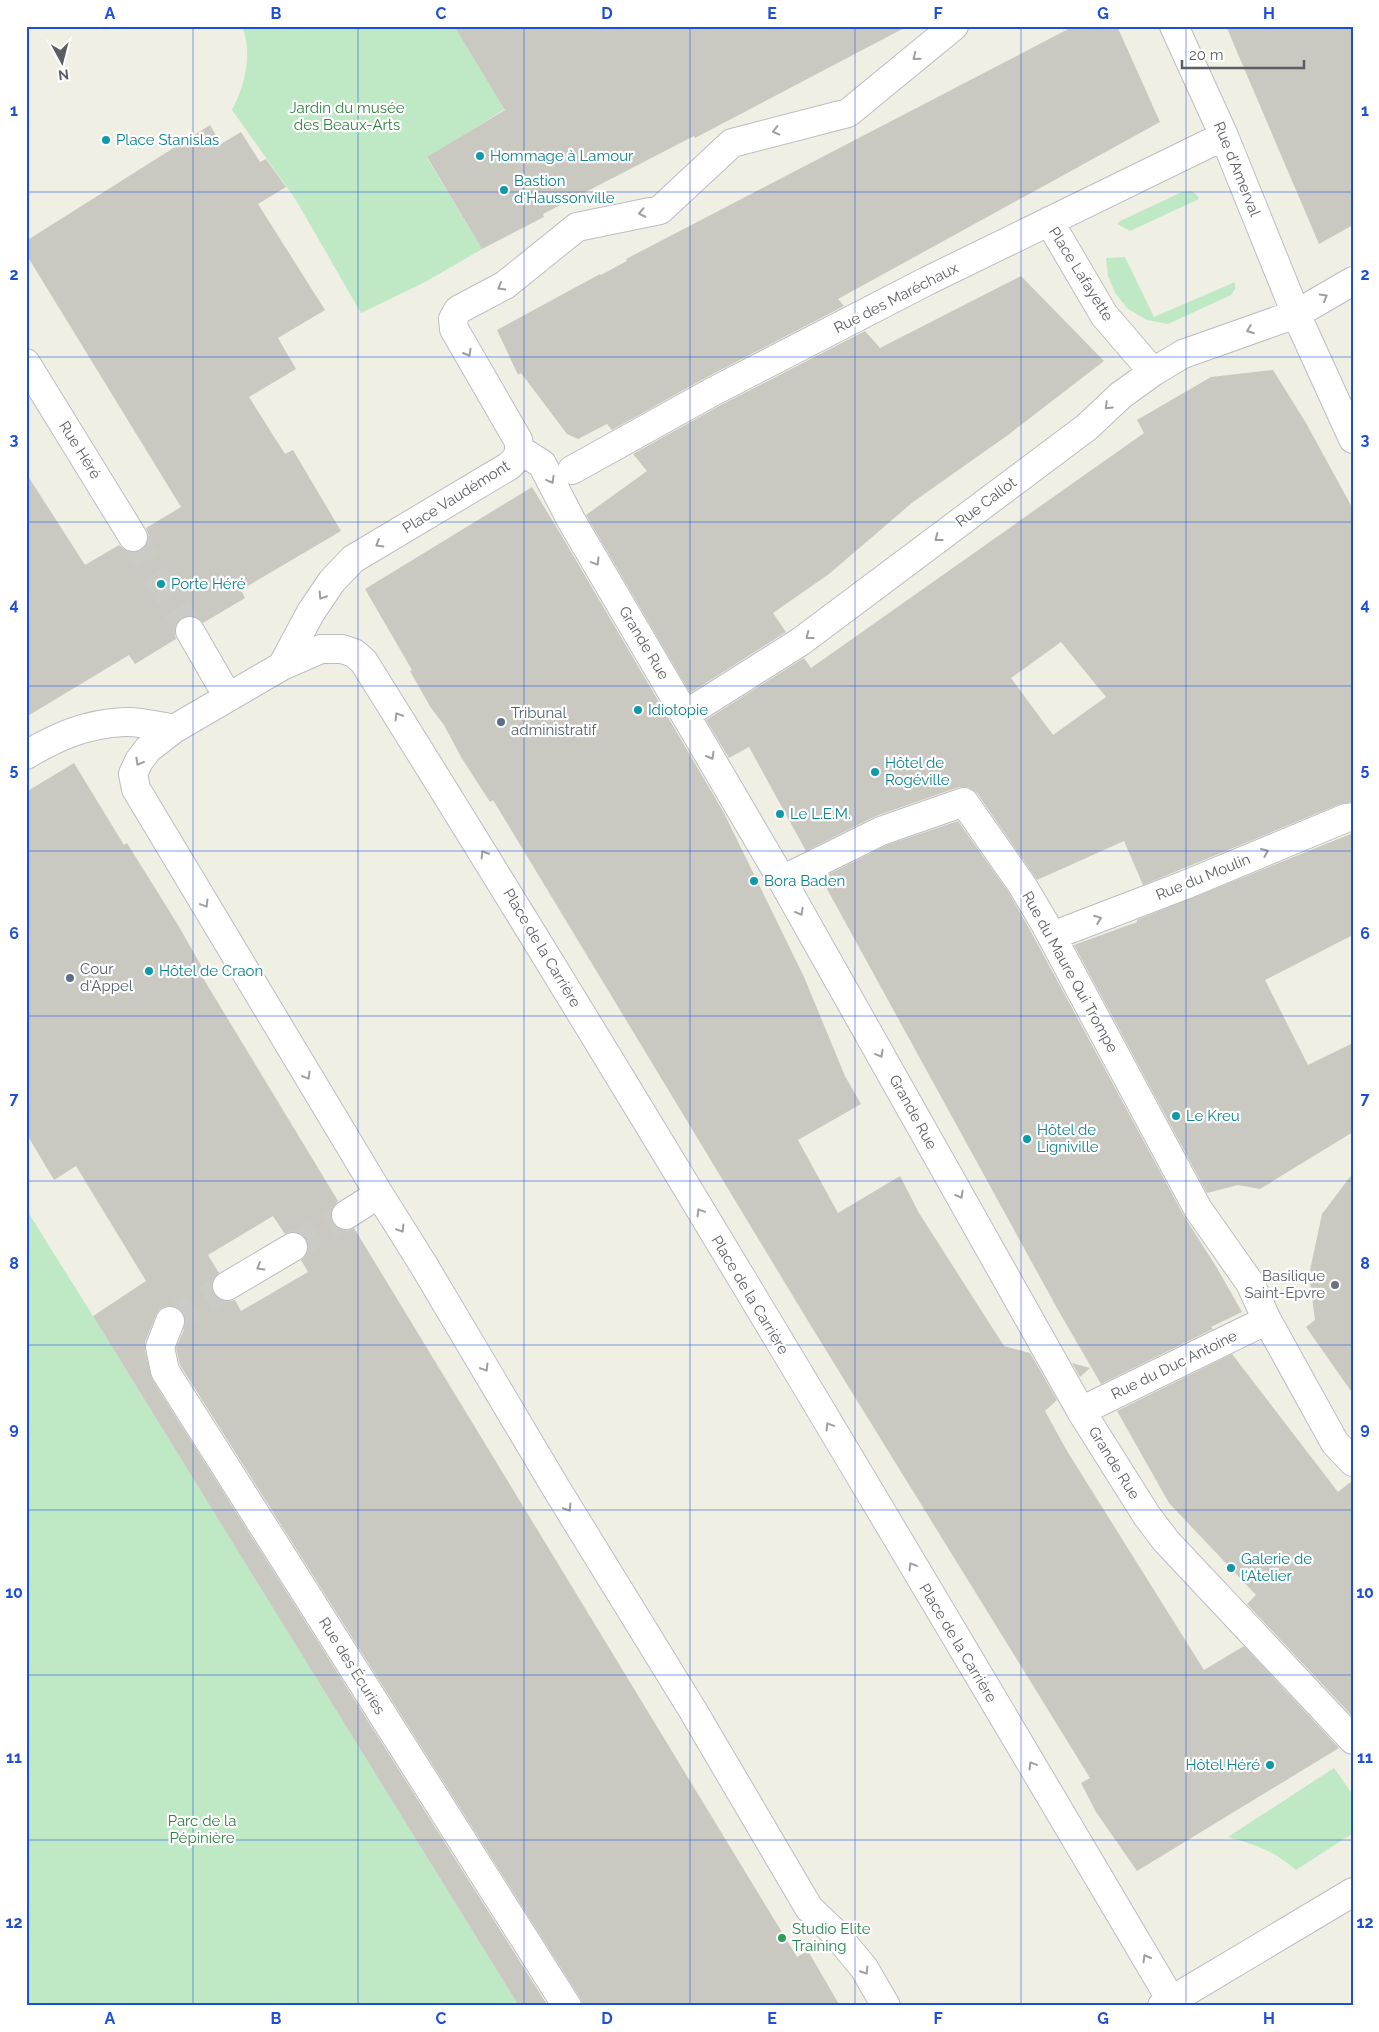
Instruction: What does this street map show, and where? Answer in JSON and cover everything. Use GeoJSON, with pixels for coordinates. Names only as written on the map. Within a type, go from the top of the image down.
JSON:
{"type":"FeatureCollection","features":[{"type":"Feature","properties":{"kind":"street","name":"Place Vaudémont"},"geometry":{"type":"LineString","coordinates":[[282,666],[311,612],[332,581],[353,560],[509,466],[516,459],[520,450],[518,440],[454,329],[453,319],[458,310],[505,285],[577,227],[660,210],[732,142],[848,113],[954,26]]}},
{"type":"Feature","properties":{"kind":"street","name":"Rue d'Amerval"},"geometry":{"type":"LineString","coordinates":[[1174,26],[1224,136],[1296,314],[1353,439]]}},
{"type":"Feature","properties":{"kind":"street","name":"Rue des Maréchaux"},"geometry":{"type":"LineString","coordinates":[[572,470],[732,382],[1049,221],[1224,136]]}},
{"type":"Feature","properties":{"kind":"street","name":"Place Lafayette"},"geometry":{"type":"LineString","coordinates":[[1049,221],[1104,315],[1153,372]]}},
{"type":"Feature","properties":{"kind":"street","name":"Rue Callot"},"geometry":{"type":"LineString","coordinates":[[686,714],[800,642],[1087,427],[1121,395],[1153,372],[1183,354],[1296,314],[1353,281]]}},
{"type":"Feature","properties":{"kind":"street","name":"Rue Héré"},"geometry":{"type":"LineString","coordinates":[[26,363],[133,536]]}},
{"type":"Feature","properties":{"kind":"street","name":"Grande Rue"},"geometry":{"type":"LineString","coordinates":[[520,450],[542,464],[571,520],[782,880],[1082,1411],[1147,1516],[1166,1541],[1353,1740]]}},
{"type":"Feature","properties":{"kind":"street"},"geometry":{"type":"LineString","coordinates":[[190,631],[228,697]]}},
{"type":"Feature","properties":{"kind":"street","name":"Place de la Carrière"},"geometry":{"type":"LineString","coordinates":[[886,2006],[864,1968],[835,1933],[809,1908],[692,1709],[556,1488],[424,1264],[379,1194],[136,789],[134,774],[139,761],[148,749],[174,729],[282,666],[321,649],[342,649],[354,653],[364,662],[510,896],[1046,1790],[1166,2003]]}},
{"type":"Feature","properties":{"kind":"street"},"geometry":{"type":"LineString","coordinates":[[26,755],[64,734],[90,727],[125,722],[174,729]]}},
{"type":"Feature","properties":{"kind":"street","name":"Rue du Maure Qui Trompe"},"geometry":{"type":"LineString","coordinates":[[782,880],[881,831],[964,802],[1022,885],[1052,936],[1198,1209],[1250,1283],[1266,1320],[1317,1412],[1335,1443],[1353,1462]]}},
{"type":"Feature","properties":{"kind":"street","name":"Rue du Moulin"},"geometry":{"type":"LineString","coordinates":[[1052,936],[1186,884],[1346,818],[1353,817]]}},
{"type":"Feature","properties":{"kind":"street"},"geometry":{"type":"LineString","coordinates":[[346,1215],[379,1194]]}},
{"type":"Feature","properties":{"kind":"street"},"geometry":{"type":"LineString","coordinates":[[227,1286],[293,1247]]}},
{"type":"Feature","properties":{"kind":"street","name":"Rue du Duc Antoine"},"geometry":{"type":"LineString","coordinates":[[1082,1411],[1266,1320]]}},
{"type":"Feature","properties":{"kind":"street","name":"Rue des Écuries"},"geometry":{"type":"LineString","coordinates":[[170,1321],[160,1347],[165,1371],[566,2006]]}},
{"type":"Feature","properties":{"kind":"street"},"geometry":{"type":"LineString","coordinates":[[1166,2003],[1353,1892]]}},
{"type":"Feature","properties":{"kind":"green space","name":"Jardin du musée des Beaux-Arts"},"geometry":{"type":"Polygon","coordinates":[[[242,26],[454,26],[505,109],[427,158],[482,249],[427,281],[361,313],[296,200],[232,110],[241,91],[246,69],[247,47],[242,26]]]}},
{"type":"Feature","properties":{"kind":"green space"},"geometry":{"type":"Polygon","coordinates":[[[1191,191],[1199,199],[1130,231],[1117,224],[1182,192],[1191,191]]]}},
{"type":"Feature","properties":{"kind":"green space"},"geometry":{"type":"Polygon","coordinates":[[[1125,257],[1154,317],[1235,282],[1235,289],[1231,295],[1168,324],[1147,320],[1128,309],[1115,293],[1108,276],[1106,258],[1125,257]]]}},
{"type":"Feature","properties":{"kind":"green space","name":"Parc de la Pépinière"},"geometry":{"type":"Polygon","coordinates":[[[26,1209],[93,1316],[519,2006],[26,2006],[26,1209]]]}},
{"type":"Feature","properties":{"kind":"green space"},"geometry":{"type":"Polygon","coordinates":[[[1334,1768],[1353,1795],[1353,1833],[1296,1870],[1264,1849],[1228,1837],[1334,1768]]]}},
{"type":"Feature","properties":{"kind":"building"},"geometry":{"type":"Polygon","coordinates":[[[454,26],[908,26],[695,138],[694,136],[543,214],[544,217],[482,249],[427,157],[505,110],[454,26]]]}},
{"type":"Feature","properties":{"kind":"building"},"geometry":{"type":"Polygon","coordinates":[[[1074,26],[1117,26],[1160,122],[838,299],[844,306],[707,377],[612,430],[607,424],[578,439],[567,434],[521,373],[518,375],[497,330],[627,261],[626,259],[1074,26]]]}},
{"type":"Feature","properties":{"kind":"building"},"geometry":{"type":"Polygon","coordinates":[[[1226,26],[1353,26],[1353,225],[1319,244],[1226,26]]]}},
{"type":"Feature","properties":{"kind":"building"},"geometry":{"type":"Polygon","coordinates":[[[210,125],[221,144],[241,132],[260,162],[266,159],[286,187],[258,204],[325,310],[278,338],[296,369],[249,397],[285,454],[293,450],[341,531],[241,590],[245,598],[203,623],[197,617],[190,615],[182,618],[176,624],[174,630],[176,639],[135,664],[129,655],[26,717],[26,473],[85,565],[119,545],[126,551],[134,553],[141,551],[147,544],[149,536],[146,528],[181,507],[26,254],[26,241],[210,125]]]}},
{"type":"Feature","properties":{"kind":"building"},"geometry":{"type":"Polygon","coordinates":[[[1021,276],[1104,361],[1008,435],[913,502],[829,574],[773,613],[786,632],[690,693],[586,515],[647,471],[633,454],[721,405],[865,331],[880,348],[1021,276]]]}},
{"type":"Feature","properties":{"kind":"building"},"geometry":{"type":"Polygon","coordinates":[[[1273,370],[1306,423],[1353,509],[1353,802],[1340,804],[1143,885],[1124,841],[1037,880],[977,793],[968,787],[959,787],[876,816],[806,851],[749,747],[729,758],[706,720],[804,658],[811,668],[1144,433],[1137,420],[1211,377],[1273,370]],[[1061,642],[1011,678],[1053,735],[1106,697],[1061,642]]]}},
{"type":"Feature","properties":{"kind":"building"},"geometry":{"type":"Polygon","coordinates":[[[532,487],[724,813],[804,977],[845,1076],[861,1104],[798,1140],[838,1213],[900,1176],[919,1213],[1004,1346],[1030,1353],[1057,1400],[1045,1411],[1067,1451],[1204,1670],[1244,1646],[1339,1748],[1137,1871],[1096,1812],[1081,1783],[1090,1778],[811,1326],[493,800],[490,802],[461,757],[444,725],[431,708],[410,671],[412,670],[365,589],[532,487]]]}},
{"type":"Feature","properties":{"kind":"building"},"geometry":{"type":"Polygon","coordinates":[[[74,763],[124,845],[127,843],[178,925],[207,976],[203,978],[338,1201],[332,1208],[330,1216],[333,1223],[339,1229],[347,1231],[354,1228],[797,1957],[808,1951],[840,2006],[583,2006],[580,1998],[180,1365],[176,1348],[185,1327],[185,1318],[182,1311],[176,1307],[167,1306],[160,1309],[145,1342],[152,1379],[548,2006],[519,2006],[93,1316],[146,1281],[76,1166],[54,1180],[26,1133],[26,792],[74,763]],[[273,1216],[208,1255],[219,1273],[213,1279],[211,1286],[214,1294],[220,1300],[227,1302],[235,1300],[241,1311],[308,1272],[301,1260],[306,1255],[309,1247],[306,1239],[300,1233],[293,1231],[285,1234],[273,1216]]]}},
{"type":"Feature","properties":{"kind":"building"},"geometry":{"type":"Polygon","coordinates":[[[958,821],[1009,893],[1184,1216],[1242,1312],[1211,1327],[1213,1329],[1101,1384],[1058,1310],[821,878],[887,845],[958,821]]]}},
{"type":"Feature","properties":{"kind":"building"},"geometry":{"type":"Polygon","coordinates":[[[1353,833],[1353,935],[1265,980],[1308,1065],[1353,1043],[1353,1132],[1260,1189],[1238,1185],[1207,1193],[1074,945],[1137,922],[1137,920],[1353,833]]]}},
{"type":"Feature","properties":{"kind":"building","name":"Basilique Saint-Epvre"},"geometry":{"type":"Polygon","coordinates":[[[1353,1173],[1353,1394],[1306,1327],[1315,1320],[1309,1275],[1322,1214],[1353,1173]]]}},
{"type":"Feature","properties":{"kind":"building"},"geometry":{"type":"Polygon","coordinates":[[[1232,1354],[1338,1492],[1353,1480],[1353,1717],[1247,1604],[1256,1595],[1169,1503],[1117,1411],[1232,1354]]]}},
{"type":"Feature","properties":{"kind":"building"},"geometry":{"type":"Polygon","coordinates":[[[1072,1363],[1090,1368],[1080,1377],[1072,1363]]]}},
{"type":"Feature","properties":{"kind":"tunnel"},"geometry":{"type":"LineString","coordinates":[[133,537],[190,631]]}},
{"type":"Feature","properties":{"kind":"tunnel"},"geometry":{"type":"LineString","coordinates":[[293,1247],[346,1215]]}},
{"type":"Feature","properties":{"kind":"tunnel"},"geometry":{"type":"LineString","coordinates":[[170,1321],[227,1286]]}},
{"type":"Feature","properties":{"kind":"place","name":"Place Stanislas"},"geometry":{"type":"Point","coordinates":[106,140]}},
{"type":"Feature","properties":{"kind":"place","name":"Hommage à Lamour"},"geometry":{"type":"Point","coordinates":[480,156]}},
{"type":"Feature","properties":{"kind":"place","name":"Bastion d'Haussonville"},"geometry":{"type":"Point","coordinates":[504,190]}},
{"type":"Feature","properties":{"kind":"place","name":"Porte Héré"},"geometry":{"type":"Point","coordinates":[161,584]}},
{"type":"Feature","properties":{"kind":"place","name":"Idiotopie"},"geometry":{"type":"Point","coordinates":[638,710]}},
{"type":"Feature","properties":{"kind":"place","name":"Tribunal administratif"},"geometry":{"type":"Point","coordinates":[501,722]}},
{"type":"Feature","properties":{"kind":"place","name":"Hôtel de Rogéville"},"geometry":{"type":"Point","coordinates":[875,772]}},
{"type":"Feature","properties":{"kind":"place","name":"Le L.E.M."},"geometry":{"type":"Point","coordinates":[780,814]}},
{"type":"Feature","properties":{"kind":"place","name":"Bora Baden"},"geometry":{"type":"Point","coordinates":[754,881]}},
{"type":"Feature","properties":{"kind":"place","name":"Hôtel de Craon"},"geometry":{"type":"Point","coordinates":[149,971]}},
{"type":"Feature","properties":{"kind":"place","name":"Cour d'Appel"},"geometry":{"type":"Point","coordinates":[70,978]}},
{"type":"Feature","properties":{"kind":"place","name":"Le Kreu"},"geometry":{"type":"Point","coordinates":[1176,1116]}},
{"type":"Feature","properties":{"kind":"place","name":"Hôtel de Ligniville"},"geometry":{"type":"Point","coordinates":[1027,1139]}},
{"type":"Feature","properties":{"kind":"place","name":"Basilique Saint-Epvre"},"geometry":{"type":"Point","coordinates":[1335,1285]}},
{"type":"Feature","properties":{"kind":"place","name":"Galerie de l'Atelier"},"geometry":{"type":"Point","coordinates":[1231,1568]}},
{"type":"Feature","properties":{"kind":"place","name":"Hôtel Héré"},"geometry":{"type":"Point","coordinates":[1270,1765]}},
{"type":"Feature","properties":{"kind":"place","name":"Studio Elite Training"},"geometry":{"type":"Point","coordinates":[782,1938]}}]}
